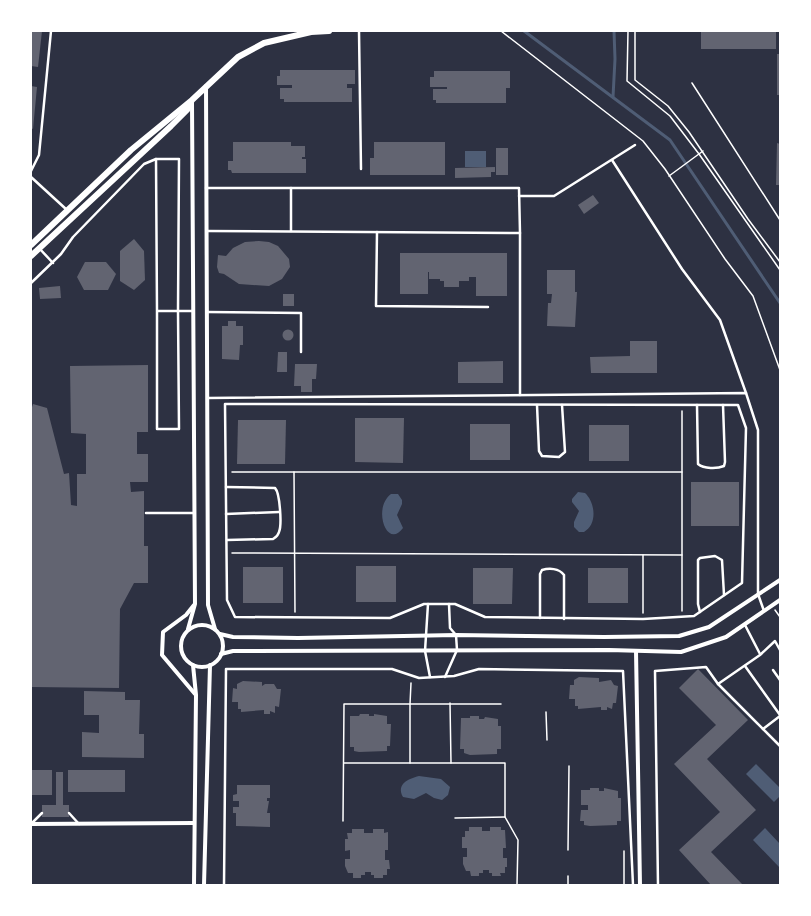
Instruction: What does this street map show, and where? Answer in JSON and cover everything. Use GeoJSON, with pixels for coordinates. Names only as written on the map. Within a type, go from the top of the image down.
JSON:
{"type":"FeatureCollection","features":[{"type":"Feature","properties":{"kind":"street"},"geometry":{"type":"LineString","coordinates":[[31,245],[132,150],[192,100],[238,57],[264,43],[311,32],[329,31]]}},
{"type":"Feature","properties":{"kind":"street"},"geometry":{"type":"LineString","coordinates":[[206,86],[208,605],[215,629]]}},
{"type":"Feature","properties":{"kind":"street"},"geometry":{"type":"LineString","coordinates":[[31,256],[171,126],[187,110],[192,100]]}},
{"type":"Feature","properties":{"kind":"street"},"geometry":{"type":"LineString","coordinates":[[192,100],[195,604],[188,629],[181,639],[180,645],[184,657],[193,665],[199,667],[210,665],[222,654],[233,651],[457,650],[681,652],[726,637],[780,600]]}},
{"type":"Feature","properties":{"kind":"street"},"geometry":{"type":"LineString","coordinates":[[220,634],[232,637],[298,638],[456,635],[604,637],[680,636],[709,627],[780,580]]}},
{"type":"Feature","properties":{"kind":"street"},"geometry":{"type":"LineString","coordinates":[[195,604],[186,615],[163,632],[162,655],[196,694]]}},
{"type":"Feature","properties":{"kind":"street"},"geometry":{"type":"LineString","coordinates":[[188,629],[199,624],[204,624],[215,629],[223,640],[222,654]]}},
{"type":"Feature","properties":{"kind":"street"},"geometry":{"type":"LineString","coordinates":[[636,651],[640,885]]}},
{"type":"Feature","properties":{"kind":"street"},"geometry":{"type":"LineString","coordinates":[[193,665],[196,694],[194,885]]}},
{"type":"Feature","properties":{"kind":"street"},"geometry":{"type":"LineString","coordinates":[[204,885],[210,665]]}},
{"type":"Feature","properties":{"kind":"street"},"geometry":{"type":"LineString","coordinates":[[31,824],[194,823]]}},
{"type":"Feature","properties":{"kind":"lane"},"geometry":{"type":"LineString","coordinates":[[31,171],[39,156],[51,31]]}},
{"type":"Feature","properties":{"kind":"lane"},"geometry":{"type":"LineString","coordinates":[[359,31],[361,169]]}},
{"type":"Feature","properties":{"kind":"lane"},"geometry":{"type":"LineString","coordinates":[[519,196],[554,196],[635,145]]}},
{"type":"Feature","properties":{"kind":"lane"},"geometry":{"type":"LineString","coordinates":[[31,283],[61,254],[73,237],[144,164],[156,159],[179,159],[179,430],[157,430],[156,159]]}},
{"type":"Feature","properties":{"kind":"lane"},"geometry":{"type":"LineString","coordinates":[[612,160],[682,268],[720,320],[746,393],[758,430],[758,594],[764,612]]}},
{"type":"Feature","properties":{"kind":"lane"},"geometry":{"type":"LineString","coordinates":[[31,177],[67,210]]}},
{"type":"Feature","properties":{"kind":"lane"},"geometry":{"type":"LineString","coordinates":[[206,188],[519,188],[520,395]]}},
{"type":"Feature","properties":{"kind":"lane"},"geometry":{"type":"LineString","coordinates":[[291,232],[292,188]]}},
{"type":"Feature","properties":{"kind":"lane"},"geometry":{"type":"LineString","coordinates":[[206,231],[520,233]]}},
{"type":"Feature","properties":{"kind":"lane"},"geometry":{"type":"LineString","coordinates":[[377,232],[376,306],[488,306]]}},
{"type":"Feature","properties":{"kind":"lane"},"geometry":{"type":"LineString","coordinates":[[39,248],[52,263]]}},
{"type":"Feature","properties":{"kind":"lane"},"geometry":{"type":"LineString","coordinates":[[157,311],[194,311]]}},
{"type":"Feature","properties":{"kind":"lane"},"geometry":{"type":"LineString","coordinates":[[207,312],[301,313],[300,352]]}},
{"type":"Feature","properties":{"kind":"lane"},"geometry":{"type":"LineString","coordinates":[[207,398],[746,393]]}},
{"type":"Feature","properties":{"kind":"lane"},"geometry":{"type":"LineString","coordinates":[[225,404],[562,405],[738,405],[746,428],[742,583],[694,616],[682,617],[643,619],[564,619],[485,617],[454,604],[428,604],[390,618],[234,617],[228,600],[225,404]]}},
{"type":"Feature","properties":{"kind":"lane"},"geometry":{"type":"LineString","coordinates":[[537,405],[539,451],[542,456],[559,457],[564,452],[562,405]]}},
{"type":"Feature","properties":{"kind":"lane"},"geometry":{"type":"LineString","coordinates":[[697,405],[698,464],[703,467],[718,468],[724,466],[725,462],[723,405]]}},
{"type":"Feature","properties":{"kind":"lane"},"geometry":{"type":"LineString","coordinates":[[226,487],[275,488],[278,492],[279,512],[279,533],[273,539],[227,540]]}},
{"type":"Feature","properties":{"kind":"lane"},"geometry":{"type":"LineString","coordinates":[[226,514],[279,512]]}},
{"type":"Feature","properties":{"kind":"lane"},"geometry":{"type":"LineString","coordinates":[[146,513],[194,513]]}},
{"type":"Feature","properties":{"kind":"lane"},"geometry":{"type":"LineString","coordinates":[[700,612],[698,604],[698,560],[700,558],[715,556],[722,560],[724,595]]}},
{"type":"Feature","properties":{"kind":"lane"},"geometry":{"type":"LineString","coordinates":[[540,618],[540,574],[544,570],[558,570],[564,575],[564,619]]}},
{"type":"Feature","properties":{"kind":"lane"},"geometry":{"type":"LineString","coordinates":[[428,604],[428,623],[425,636],[425,651],[430,677]]}},
{"type":"Feature","properties":{"kind":"lane"},"geometry":{"type":"LineString","coordinates":[[445,676],[457,650],[456,635],[450,628],[449,604]]}},
{"type":"Feature","properties":{"kind":"lane"},"geometry":{"type":"LineString","coordinates":[[745,625],[760,655]]}},
{"type":"Feature","properties":{"kind":"lane"},"geometry":{"type":"LineString","coordinates":[[718,684],[760,655],[775,641],[780,650]]}},
{"type":"Feature","properties":{"kind":"lane"},"geometry":{"type":"LineString","coordinates":[[745,666],[780,715],[763,729]]}},
{"type":"Feature","properties":{"kind":"lane"},"geometry":{"type":"LineString","coordinates":[[658,885],[655,671],[706,667],[718,684],[780,746]]}},
{"type":"Feature","properties":{"kind":"lane"},"geometry":{"type":"LineString","coordinates":[[224,885],[226,670],[392,669],[418,678],[454,676],[479,669],[623,671],[633,885]]}},
{"type":"Feature","properties":{"kind":"lane"},"geometry":{"type":"LineString","coordinates":[[773,670],[780,680]]}},
{"type":"Feature","properties":{"kind":"lane"},"geometry":{"type":"LineString","coordinates":[[31,824],[42,813]]}},
{"type":"Feature","properties":{"kind":"lane"},"geometry":{"type":"LineString","coordinates":[[69,813],[80,824]]}},
{"type":"Feature","properties":{"kind":"path"},"geometry":{"type":"LineString","coordinates":[[500,31],[644,141],[725,259],[753,296],[780,370]]}},
{"type":"Feature","properties":{"kind":"path"},"geometry":{"type":"LineString","coordinates":[[628,31],[627,81],[670,116],[699,154],[780,270]]}},
{"type":"Feature","properties":{"kind":"path"},"geometry":{"type":"LineString","coordinates":[[635,31],[635,80],[668,106],[703,151],[748,219],[780,262]]}},
{"type":"Feature","properties":{"kind":"path"},"geometry":{"type":"LineString","coordinates":[[692,83],[780,220]]}},
{"type":"Feature","properties":{"kind":"path"},"geometry":{"type":"LineString","coordinates":[[669,176],[703,151]]}},
{"type":"Feature","properties":{"kind":"path"},"geometry":{"type":"LineString","coordinates":[[682,405],[682,617]]}},
{"type":"Feature","properties":{"kind":"path"},"geometry":{"type":"LineString","coordinates":[[226,472],[682,472]]}},
{"type":"Feature","properties":{"kind":"path"},"geometry":{"type":"LineString","coordinates":[[294,472],[295,618]]}},
{"type":"Feature","properties":{"kind":"path"},"geometry":{"type":"LineString","coordinates":[[227,553],[682,554]]}},
{"type":"Feature","properties":{"kind":"path"},"geometry":{"type":"LineString","coordinates":[[643,554],[643,619]]}},
{"type":"Feature","properties":{"kind":"path"},"geometry":{"type":"LineString","coordinates":[[410,763],[411,676]]}},
{"type":"Feature","properties":{"kind":"path"},"geometry":{"type":"LineString","coordinates":[[450,703],[450,763]]}},
{"type":"Feature","properties":{"kind":"path"},"geometry":{"type":"LineString","coordinates":[[344,821],[344,704],[501,704]]}},
{"type":"Feature","properties":{"kind":"path"},"geometry":{"type":"LineString","coordinates":[[546,712],[547,740]]}},
{"type":"Feature","properties":{"kind":"path"},"geometry":{"type":"LineString","coordinates":[[344,763],[505,763],[505,817],[518,840],[518,885]]}},
{"type":"Feature","properties":{"kind":"path"},"geometry":{"type":"LineString","coordinates":[[568,850],[569,766]]}},
{"type":"Feature","properties":{"kind":"path"},"geometry":{"type":"LineString","coordinates":[[455,818],[505,817]]}},
{"type":"Feature","properties":{"kind":"path"},"geometry":{"type":"LineString","coordinates":[[568,876],[568,885]]}},
{"type":"Feature","properties":{"kind":"water"},"geometry":{"type":"Polygon","coordinates":[[[465,151],[486,151],[486,167],[465,167],[465,151]]]}},
{"type":"Feature","properties":{"kind":"water"},"geometry":{"type":"Polygon","coordinates":[[[578,492],[585,493],[591,502],[594,513],[591,524],[584,532],[579,532],[574,527],[574,522],[579,511],[572,502],[572,499],[578,492]]]}},
{"type":"Feature","properties":{"kind":"water"},"geometry":{"type":"Polygon","coordinates":[[[391,494],[398,494],[402,500],[402,504],[397,515],[403,528],[397,533],[392,534],[387,531],[382,517],[385,500],[391,494]]]}},
{"type":"Feature","properties":{"kind":"water"},"geometry":{"type":"Polygon","coordinates":[[[756,764],[780,788],[780,796],[774,802],[746,774],[756,764]]]}},
{"type":"Feature","properties":{"kind":"water"},"geometry":{"type":"Polygon","coordinates":[[[419,776],[441,779],[450,787],[448,795],[442,800],[434,798],[426,793],[414,799],[403,797],[401,792],[402,785],[419,776]]]}},
{"type":"Feature","properties":{"kind":"water"},"geometry":{"type":"Polygon","coordinates":[[[765,828],[780,844],[780,868],[753,840],[765,828]]]}},
{"type":"Feature","properties":{"kind":"building"},"geometry":{"type":"Polygon","coordinates":[[[31,31],[42,31],[38,67],[31,66],[31,31]]]}},
{"type":"Feature","properties":{"kind":"building"},"geometry":{"type":"Polygon","coordinates":[[[701,31],[776,31],[776,49],[701,49],[701,31]]]}},
{"type":"Feature","properties":{"kind":"building"},"geometry":{"type":"Polygon","coordinates":[[[777,54],[780,54],[780,95],[777,95],[777,54]]]}},
{"type":"Feature","properties":{"kind":"building"},"geometry":{"type":"Polygon","coordinates":[[[280,70],[355,70],[355,84],[347,84],[347,88],[352,88],[352,102],[284,102],[284,99],[280,99],[280,88],[292,88],[292,85],[277,85],[277,76],[280,76],[280,70]]]}},
{"type":"Feature","properties":{"kind":"building"},"geometry":{"type":"Polygon","coordinates":[[[434,71],[510,71],[510,88],[506,88],[506,103],[436,103],[436,100],[433,100],[433,89],[447,89],[447,87],[430,87],[430,77],[434,77],[434,71]]]}},
{"type":"Feature","properties":{"kind":"building"},"geometry":{"type":"Polygon","coordinates":[[[31,86],[37,87],[33,129],[31,128],[31,86]]]}},
{"type":"Feature","properties":{"kind":"building"},"geometry":{"type":"Polygon","coordinates":[[[233,142],[291,142],[291,146],[305,146],[305,157],[302,157],[302,159],[306,159],[306,173],[232,173],[231,170],[228,170],[228,161],[233,161],[233,142]]]}},
{"type":"Feature","properties":{"kind":"building"},"geometry":{"type":"Polygon","coordinates":[[[374,142],[445,142],[445,175],[370,175],[370,158],[374,158],[374,142]]]}},
{"type":"Feature","properties":{"kind":"building"},"geometry":{"type":"Polygon","coordinates":[[[777,143],[780,144],[780,185],[776,185],[777,143]]]}},
{"type":"Feature","properties":{"kind":"building"},"geometry":{"type":"Polygon","coordinates":[[[496,148],[508,148],[508,175],[496,175],[496,148]]]}},
{"type":"Feature","properties":{"kind":"building"},"geometry":{"type":"Polygon","coordinates":[[[495,167],[495,172],[491,172],[491,177],[455,178],[455,168],[495,167]]]}},
{"type":"Feature","properties":{"kind":"building"},"geometry":{"type":"Polygon","coordinates":[[[593,195],[599,203],[584,214],[578,205],[593,195]]]}},
{"type":"Feature","properties":{"kind":"building"},"geometry":{"type":"Polygon","coordinates":[[[134,239],[144,251],[145,280],[134,290],[120,281],[120,251],[134,239]]]}},
{"type":"Feature","properties":{"kind":"building"},"geometry":{"type":"Polygon","coordinates":[[[245,242],[269,242],[278,246],[289,259],[290,267],[282,279],[269,286],[239,284],[224,274],[219,273],[217,267],[218,255],[226,256],[233,248],[245,242]]]}},
{"type":"Feature","properties":{"kind":"building"},"geometry":{"type":"Polygon","coordinates":[[[400,253],[507,253],[507,296],[476,296],[476,277],[469,277],[469,281],[459,281],[459,287],[444,287],[444,281],[440,281],[440,279],[429,279],[429,272],[428,294],[400,294],[400,253]]]}},
{"type":"Feature","properties":{"kind":"building"},"geometry":{"type":"Polygon","coordinates":[[[85,262],[106,262],[116,274],[108,290],[84,290],[77,277],[85,262]]]}},
{"type":"Feature","properties":{"kind":"building"},"geometry":{"type":"Polygon","coordinates":[[[547,270],[575,270],[575,292],[577,292],[575,327],[547,326],[548,303],[551,303],[552,294],[547,294],[547,270]]]}},
{"type":"Feature","properties":{"kind":"building"},"geometry":{"type":"Polygon","coordinates":[[[60,286],[61,298],[40,299],[39,288],[60,286]]]}},
{"type":"Feature","properties":{"kind":"building"},"geometry":{"type":"Polygon","coordinates":[[[283,294],[294,294],[294,306],[283,306],[283,294]]]}},
{"type":"Feature","properties":{"kind":"building"},"geometry":{"type":"Polygon","coordinates":[[[228,321],[236,321],[236,326],[243,326],[243,345],[240,345],[239,360],[222,359],[222,326],[228,326],[228,321]]]}},
{"type":"Feature","properties":{"kind":"building"},"geometry":{"type":"Polygon","coordinates":[[[286,330],[290,330],[292,331],[292,339],[286,340],[283,337],[283,333],[286,330]]]}},
{"type":"Feature","properties":{"kind":"building"},"geometry":{"type":"Polygon","coordinates":[[[630,341],[657,341],[657,373],[591,373],[590,357],[630,356],[630,341]]]}},
{"type":"Feature","properties":{"kind":"building"},"geometry":{"type":"Polygon","coordinates":[[[278,352],[287,352],[287,372],[277,372],[278,352]]]}},
{"type":"Feature","properties":{"kind":"building"},"geometry":{"type":"Polygon","coordinates":[[[503,361],[503,383],[458,383],[458,362],[503,361]]]}},
{"type":"Feature","properties":{"kind":"building"},"geometry":{"type":"Polygon","coordinates":[[[295,364],[317,364],[316,379],[312,379],[312,392],[301,392],[301,386],[294,386],[295,364]]]}},
{"type":"Feature","properties":{"kind":"building"},"geometry":{"type":"Polygon","coordinates":[[[148,365],[148,432],[137,432],[137,454],[148,454],[148,482],[130,482],[131,492],[144,491],[144,546],[148,546],[148,583],[134,583],[120,609],[119,688],[31,687],[31,410],[33,404],[47,408],[64,474],[69,473],[71,505],[77,506],[77,474],[86,474],[86,434],[71,433],[70,366],[148,365]]]}},
{"type":"Feature","properties":{"kind":"building"},"geometry":{"type":"Polygon","coordinates":[[[355,418],[404,418],[403,463],[355,462],[355,418]]]}},
{"type":"Feature","properties":{"kind":"building"},"geometry":{"type":"Polygon","coordinates":[[[238,420],[286,420],[285,464],[237,464],[238,420]]]}},
{"type":"Feature","properties":{"kind":"building"},"geometry":{"type":"Polygon","coordinates":[[[470,424],[510,424],[510,460],[470,460],[470,424]]]}},
{"type":"Feature","properties":{"kind":"building"},"geometry":{"type":"Polygon","coordinates":[[[589,425],[629,425],[629,461],[589,461],[589,425]]]}},
{"type":"Feature","properties":{"kind":"building"},"geometry":{"type":"Polygon","coordinates":[[[691,482],[739,482],[739,526],[691,526],[691,482]]]}},
{"type":"Feature","properties":{"kind":"building"},"geometry":{"type":"Polygon","coordinates":[[[356,566],[396,566],[396,602],[356,602],[356,566]]]}},
{"type":"Feature","properties":{"kind":"building"},"geometry":{"type":"Polygon","coordinates":[[[243,567],[283,567],[283,603],[243,603],[243,567]]]}},
{"type":"Feature","properties":{"kind":"building"},"geometry":{"type":"Polygon","coordinates":[[[473,568],[513,568],[512,604],[473,604],[473,568]]]}},
{"type":"Feature","properties":{"kind":"building"},"geometry":{"type":"Polygon","coordinates":[[[588,568],[628,568],[628,603],[588,603],[588,568]]]}},
{"type":"Feature","properties":{"kind":"building"},"geometry":{"type":"Polygon","coordinates":[[[698,669],[748,720],[707,759],[756,810],[711,852],[743,885],[711,885],[679,850],[720,812],[674,764],[716,725],[679,688],[698,669]]]}},
{"type":"Feature","properties":{"kind":"building"},"geometry":{"type":"Polygon","coordinates":[[[579,677],[599,678],[599,682],[611,680],[614,685],[618,686],[616,703],[613,703],[612,709],[607,707],[607,710],[601,710],[601,707],[578,709],[578,706],[575,706],[575,699],[569,699],[570,685],[574,685],[574,680],[579,677]]]}},
{"type":"Feature","properties":{"kind":"building"},"geometry":{"type":"Polygon","coordinates":[[[243,681],[262,682],[262,686],[265,684],[274,684],[277,689],[281,689],[279,707],[275,706],[275,713],[270,711],[270,714],[264,714],[264,710],[241,712],[241,709],[238,709],[238,702],[232,702],[233,688],[237,689],[237,684],[243,681]]]}},
{"type":"Feature","properties":{"kind":"building"},"geometry":{"type":"Polygon","coordinates":[[[84,691],[125,692],[125,700],[140,700],[139,734],[144,734],[144,758],[82,757],[82,732],[99,733],[99,715],[84,715],[84,691]]]}},
{"type":"Feature","properties":{"kind":"building"},"geometry":{"type":"Polygon","coordinates":[[[360,714],[369,714],[369,716],[374,716],[374,714],[387,716],[387,724],[391,724],[390,746],[387,746],[387,751],[359,752],[354,751],[354,747],[350,747],[350,716],[359,716],[360,714]]]}},
{"type":"Feature","properties":{"kind":"building"},"geometry":{"type":"Polygon","coordinates":[[[470,716],[479,716],[479,719],[484,719],[485,717],[498,719],[498,726],[501,726],[501,749],[497,749],[497,754],[470,755],[464,753],[464,749],[460,749],[461,718],[470,718],[470,716]]]}},
{"type":"Feature","properties":{"kind":"building"},"geometry":{"type":"Polygon","coordinates":[[[31,770],[52,770],[52,795],[31,795],[31,770]]]}},
{"type":"Feature","properties":{"kind":"building"},"geometry":{"type":"Polygon","coordinates":[[[68,770],[125,770],[125,792],[68,792],[68,770]]]}},
{"type":"Feature","properties":{"kind":"building"},"geometry":{"type":"Polygon","coordinates":[[[56,772],[63,772],[63,805],[69,805],[69,817],[42,817],[42,805],[56,805],[56,772]]]}},
{"type":"Feature","properties":{"kind":"building"},"geometry":{"type":"Polygon","coordinates":[[[237,785],[270,785],[270,798],[267,798],[267,801],[269,801],[267,813],[270,813],[270,827],[236,826],[236,813],[233,813],[233,807],[239,807],[239,801],[233,801],[233,795],[237,794],[237,785]]]}},
{"type":"Feature","properties":{"kind":"building"},"geometry":{"type":"Polygon","coordinates":[[[590,788],[599,788],[599,791],[604,791],[604,788],[618,791],[618,798],[621,798],[621,821],[617,821],[617,825],[590,826],[584,825],[584,821],[580,821],[581,810],[588,810],[588,805],[581,805],[581,790],[590,790],[590,788]]]}},
{"type":"Feature","properties":{"kind":"building"},"geometry":{"type":"Polygon","coordinates":[[[469,827],[482,827],[482,831],[490,831],[490,827],[501,827],[501,830],[505,830],[506,848],[503,848],[503,858],[507,858],[507,867],[505,867],[505,873],[500,873],[501,876],[492,876],[492,873],[489,873],[489,870],[483,870],[483,873],[479,873],[479,876],[471,876],[470,871],[466,871],[463,864],[463,857],[467,857],[467,848],[462,848],[462,837],[465,837],[465,831],[469,831],[469,827]]]}},
{"type":"Feature","properties":{"kind":"building"},"geometry":{"type":"Polygon","coordinates":[[[352,829],[364,829],[364,833],[373,833],[373,829],[384,829],[384,833],[388,832],[388,850],[385,850],[385,860],[389,860],[390,869],[387,869],[387,875],[383,875],[383,878],[374,878],[374,875],[371,875],[371,872],[365,872],[365,875],[361,875],[361,878],[353,878],[353,873],[348,873],[345,866],[345,859],[350,859],[350,850],[345,851],[345,839],[348,839],[347,833],[352,833],[352,829]]]}},
{"type":"Feature","properties":{"kind":"waterway"},"geometry":{"type":"LineString","coordinates":[[524,31],[670,140],[780,303]]}},
{"type":"Feature","properties":{"kind":"waterway"},"geometry":{"type":"LineString","coordinates":[[613,97],[615,59],[614,31]]}}]}
